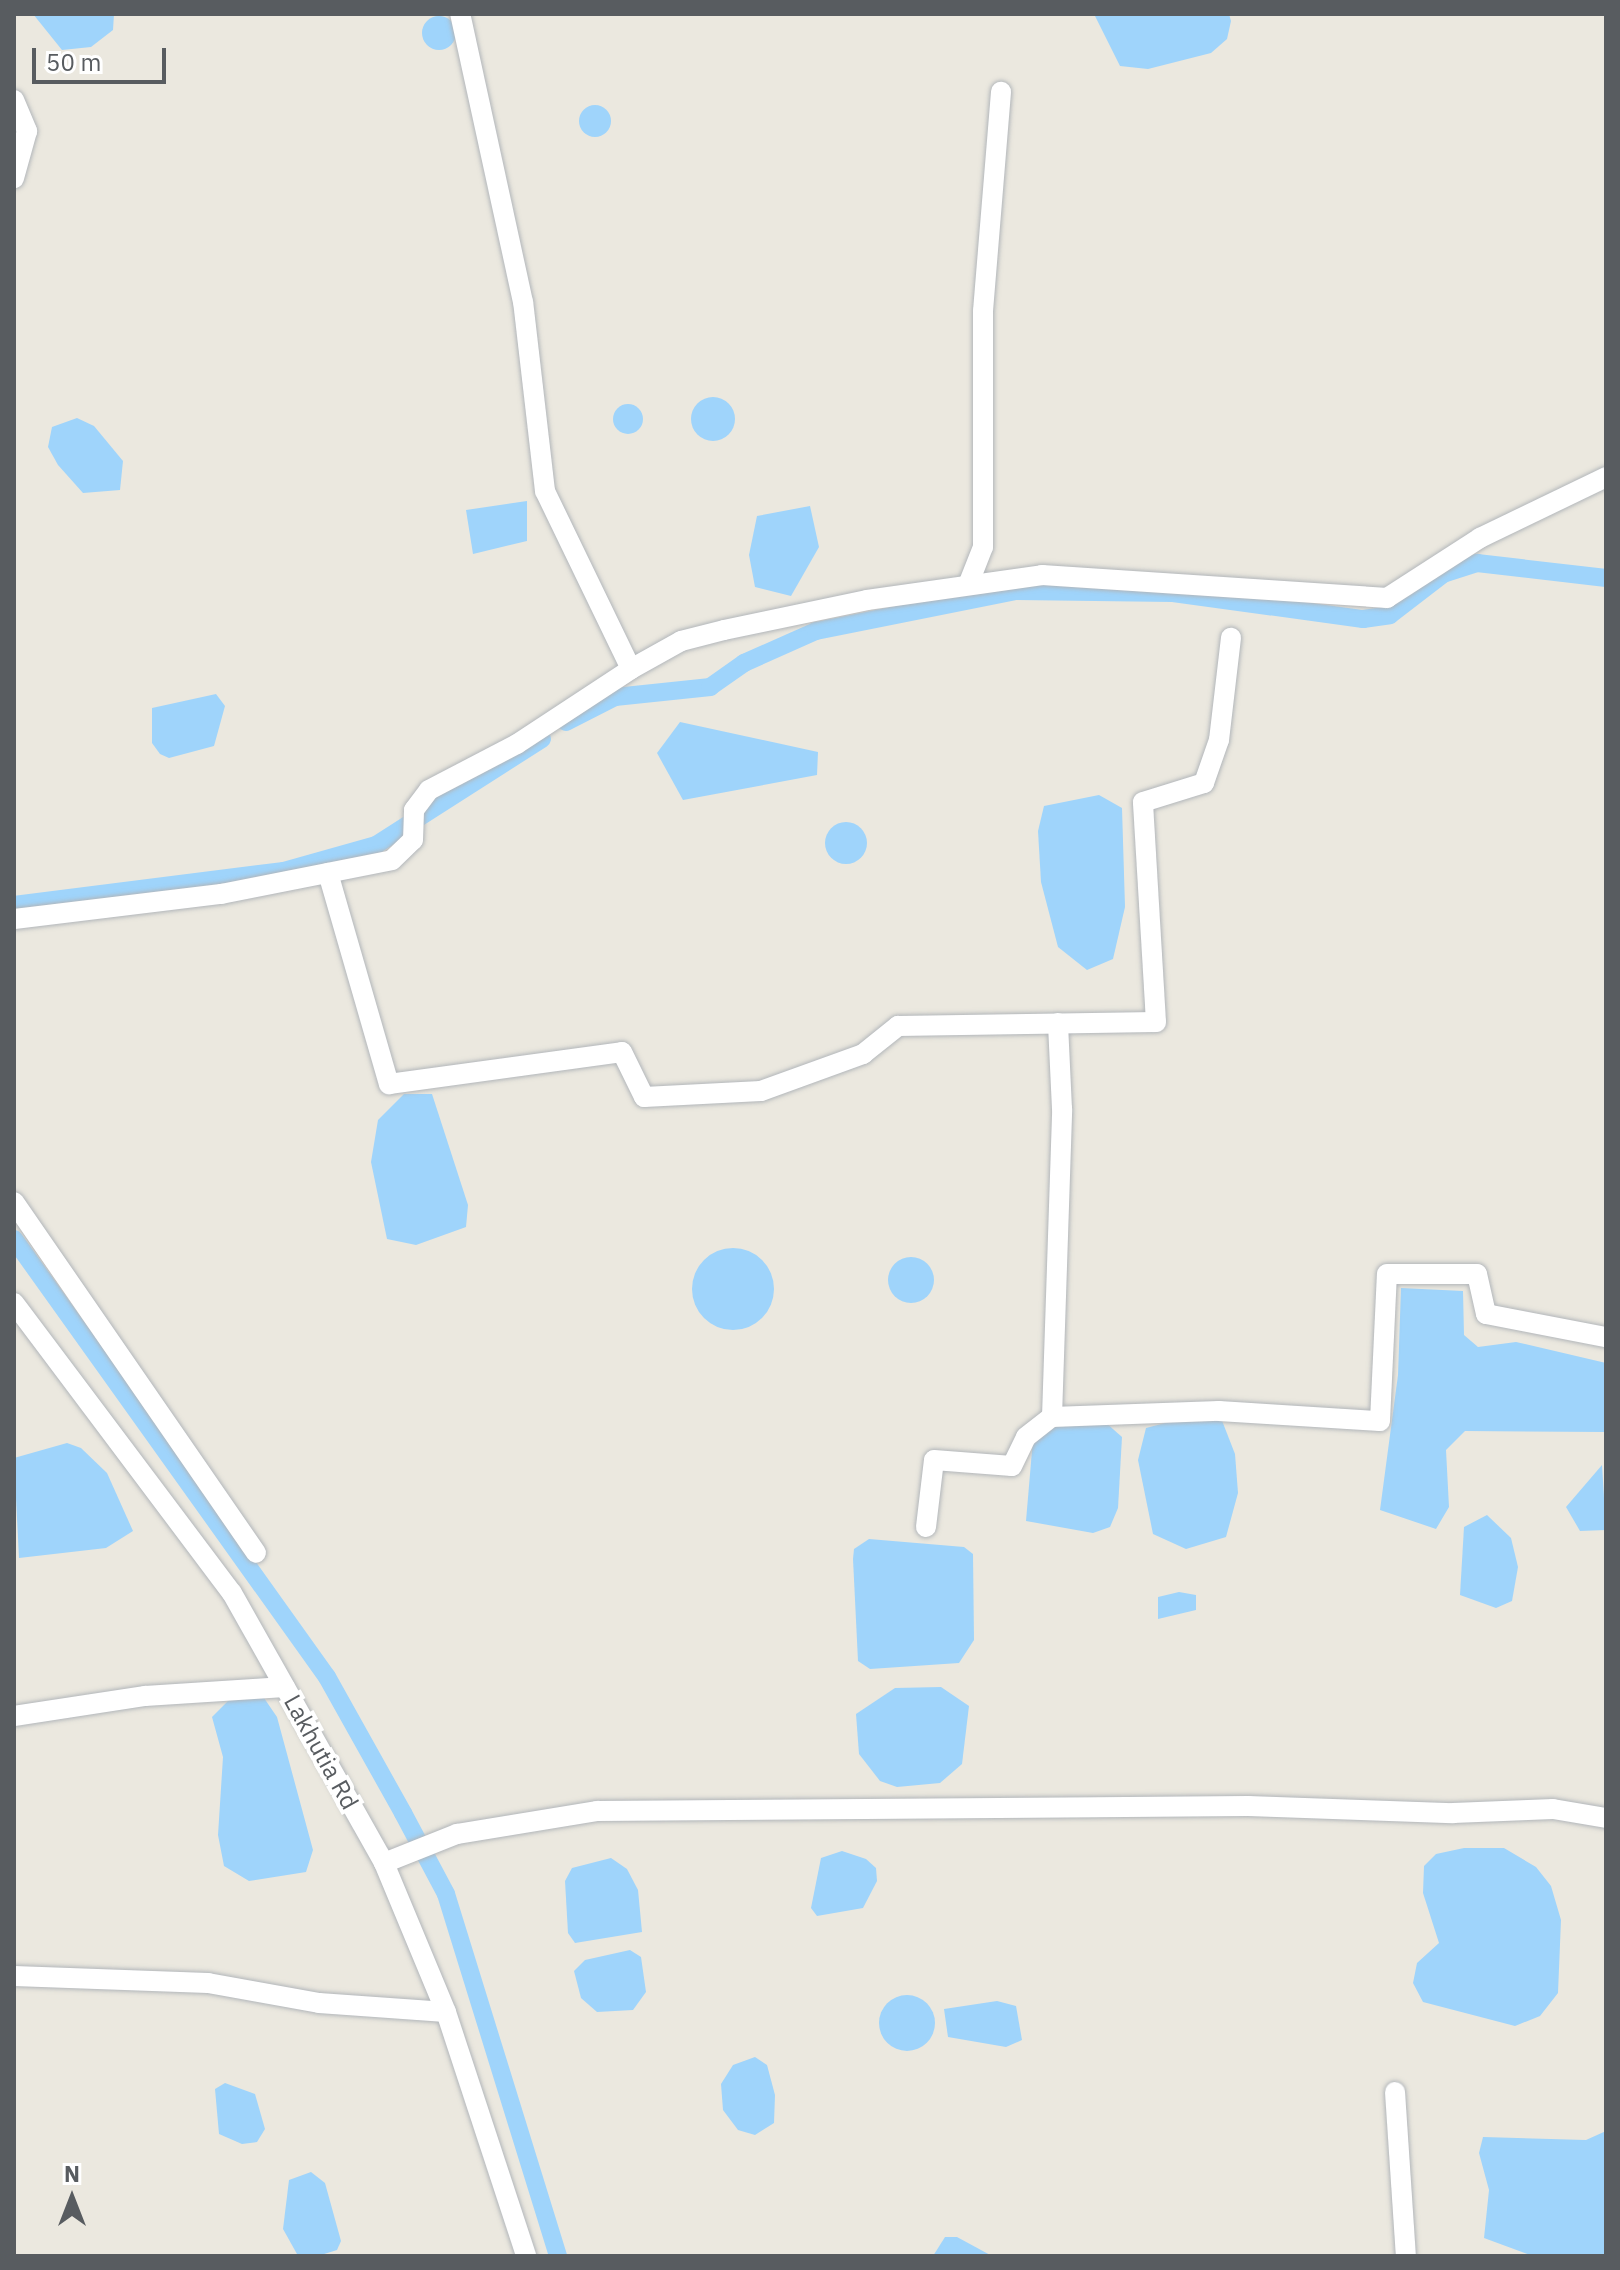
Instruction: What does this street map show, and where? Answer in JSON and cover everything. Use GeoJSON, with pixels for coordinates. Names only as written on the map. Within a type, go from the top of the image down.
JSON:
{"type":"FeatureCollection","features":[{"type":"Feature","properties":{"kind":"street"},"geometry":{"type":"LineString","coordinates":[[460,14],[523,302],[545,491],[631,669]]}},
{"type":"Feature","properties":{"kind":"street"},"geometry":{"type":"LineString","coordinates":[[968,585],[983,547],[983,311],[1001,92]]}},
{"type":"Feature","properties":{"kind":"street"},"geometry":{"type":"LineString","coordinates":[[14,100],[27,131],[14,178]]}},
{"type":"Feature","properties":{"kind":"street"},"geometry":{"type":"LineString","coordinates":[[14,919],[221,894],[392,860],[413,840],[414,810],[429,790],[517,744],[631,669],[681,641],[724,630],[968,585],[1042,575],[1387,598],[1480,538],[1606,477]]}},
{"type":"Feature","properties":{"kind":"street"},"geometry":{"type":"LineString","coordinates":[[328,873],[389,1084],[622,1052],[644,1097],[761,1091],[863,1054],[898,1026],[1156,1022],[1143,802],[1204,783],[1219,740],[1231,638]]}},
{"type":"Feature","properties":{"kind":"street"},"geometry":{"type":"LineString","coordinates":[[1052,1417],[1062,1109],[1058,1023]]}},
{"type":"Feature","properties":{"kind":"street"},"geometry":{"type":"LineString","coordinates":[[14,1202],[256,1553]]}},
{"type":"Feature","properties":{"kind":"street"},"geometry":{"type":"LineString","coordinates":[[926,1527],[934,1460],[1012,1466],[1026,1437],[1052,1417],[1219,1411],[1380,1421],[1387,1274],[1477,1274],[1486,1314],[1606,1337]]}},
{"type":"Feature","properties":{"kind":"street","name":"Lakhutia Rd"},"geometry":{"type":"LineString","coordinates":[[14,1303],[232,1593],[384,1863],[446,2012],[526,2256]]}},
{"type":"Feature","properties":{"kind":"street"},"geometry":{"type":"LineString","coordinates":[[14,1716],[145,1696],[285,1687]]}},
{"type":"Feature","properties":{"kind":"street"},"geometry":{"type":"LineString","coordinates":[[384,1863],[457,1834],[597,1811],[1248,1806],[1453,1813],[1553,1809],[1606,1818]]}},
{"type":"Feature","properties":{"kind":"street"},"geometry":{"type":"LineString","coordinates":[[14,1976],[208,1983],[319,2003],[446,2012]]}},
{"type":"Feature","properties":{"kind":"street"},"geometry":{"type":"LineString","coordinates":[[1395,2092],[1406,2256]]}},
{"type":"Feature","properties":{"kind":"water"},"geometry":{"type":"Polygon","coordinates":[[[33,14],[114,14],[113,30],[91,47],[62,50],[33,14]]]}},
{"type":"Feature","properties":{"kind":"water"},"geometry":{"type":"Polygon","coordinates":[[[1094,14],[1229,14],[1231,21],[1227,39],[1211,53],[1148,69],[1120,66],[1094,14]]]}},
{"type":"Feature","properties":{"kind":"water"},"geometry":{"type":"Polygon","coordinates":[[[439,16],[451,21],[456,33],[451,45],[439,50],[427,45],[422,33],[427,21],[439,16]]]}},
{"type":"Feature","properties":{"kind":"water"},"geometry":{"type":"Polygon","coordinates":[[[595,105],[606,110],[611,121],[606,132],[595,137],[584,132],[579,121],[584,110],[595,105]]]}},
{"type":"Feature","properties":{"kind":"water"},"geometry":{"type":"Polygon","coordinates":[[[713,397],[728,404],[735,419],[728,434],[713,441],[698,434],[691,419],[698,404],[713,397]]]}},
{"type":"Feature","properties":{"kind":"water"},"geometry":{"type":"Polygon","coordinates":[[[628,404],[639,408],[643,419],[639,430],[628,434],[617,430],[613,419],[617,408],[628,404]]]}},
{"type":"Feature","properties":{"kind":"water"},"geometry":{"type":"Polygon","coordinates":[[[77,418],[94,426],[123,461],[120,490],[83,493],[58,465],[48,447],[52,427],[77,418]]]}},
{"type":"Feature","properties":{"kind":"water"},"geometry":{"type":"Polygon","coordinates":[[[527,501],[527,541],[473,554],[466,510],[527,501]]]}},
{"type":"Feature","properties":{"kind":"water"},"geometry":{"type":"Polygon","coordinates":[[[810,506],[819,547],[791,596],[755,587],[749,555],[757,516],[810,506]]]}},
{"type":"Feature","properties":{"kind":"water"},"geometry":{"type":"Polygon","coordinates":[[[216,694],[225,706],[214,746],[169,758],[160,754],[152,743],[152,708],[216,694]]]}},
{"type":"Feature","properties":{"kind":"water"},"geometry":{"type":"Polygon","coordinates":[[[680,722],[818,752],[817,775],[683,800],[657,753],[680,722]]]}},
{"type":"Feature","properties":{"kind":"water"},"geometry":{"type":"Polygon","coordinates":[[[1099,795],[1122,808],[1125,907],[1113,959],[1087,970],[1058,947],[1041,882],[1038,831],[1044,806],[1099,795]]]}},
{"type":"Feature","properties":{"kind":"water"},"geometry":{"type":"Polygon","coordinates":[[[846,822],[861,828],[867,843],[861,858],[846,864],[831,858],[825,843],[831,828],[846,822]]]}},
{"type":"Feature","properties":{"kind":"water"},"geometry":{"type":"Polygon","coordinates":[[[404,1094],[432,1094],[468,1205],[466,1227],[416,1245],[387,1239],[371,1162],[378,1120],[404,1094]]]}},
{"type":"Feature","properties":{"kind":"water"},"geometry":{"type":"Polygon","coordinates":[[[733,1248],[749,1251],[762,1260],[771,1273],[774,1289],[771,1305],[762,1318],[749,1327],[733,1330],[717,1327],[704,1318],[695,1305],[692,1289],[695,1273],[704,1260],[717,1251],[733,1248]]]}},
{"type":"Feature","properties":{"kind":"water"},"geometry":{"type":"Polygon","coordinates":[[[911,1257],[927,1264],[934,1280],[927,1296],[911,1303],[895,1296],[888,1280],[895,1264],[911,1257]]]}},
{"type":"Feature","properties":{"kind":"water"},"geometry":{"type":"Polygon","coordinates":[[[1401,1288],[1463,1291],[1464,1335],[1478,1347],[1516,1342],[1606,1363],[1606,1432],[1465,1431],[1446,1450],[1449,1507],[1436,1529],[1380,1510],[1398,1375],[1401,1288]]]}},
{"type":"Feature","properties":{"kind":"water"},"geometry":{"type":"Polygon","coordinates":[[[1188,1417],[1221,1418],[1235,1454],[1238,1493],[1226,1537],[1186,1549],[1153,1534],[1138,1460],[1146,1428],[1188,1417]]]}},
{"type":"Feature","properties":{"kind":"water"},"geometry":{"type":"Polygon","coordinates":[[[1105,1422],[1122,1437],[1118,1508],[1110,1527],[1093,1533],[1026,1521],[1033,1439],[1049,1423],[1105,1422]]]}},
{"type":"Feature","properties":{"kind":"water"},"geometry":{"type":"Polygon","coordinates":[[[67,1443],[81,1448],[107,1473],[133,1531],[106,1548],[19,1558],[14,1458],[67,1443]]]}},
{"type":"Feature","properties":{"kind":"water"},"geometry":{"type":"Polygon","coordinates":[[[1602,1465],[1606,1530],[1580,1531],[1566,1507],[1602,1465]]]}},
{"type":"Feature","properties":{"kind":"water"},"geometry":{"type":"Polygon","coordinates":[[[1487,1515],[1511,1538],[1518,1567],[1512,1601],[1496,1608],[1460,1595],[1464,1527],[1487,1515]]]}},
{"type":"Feature","properties":{"kind":"water"},"geometry":{"type":"Polygon","coordinates":[[[869,1539],[964,1547],[973,1554],[974,1640],[959,1663],[870,1669],[858,1661],[853,1559],[854,1549],[869,1539]]]}},
{"type":"Feature","properties":{"kind":"water"},"geometry":{"type":"Polygon","coordinates":[[[1179,1592],[1196,1595],[1196,1610],[1158,1619],[1158,1597],[1179,1592]]]}},
{"type":"Feature","properties":{"kind":"water"},"geometry":{"type":"Polygon","coordinates":[[[941,1687],[969,1706],[962,1764],[940,1783],[897,1787],[880,1781],[859,1754],[856,1714],[895,1688],[941,1687]]]}},
{"type":"Feature","properties":{"kind":"water"},"geometry":{"type":"Polygon","coordinates":[[[232,1697],[264,1698],[277,1717],[313,1850],[306,1872],[249,1881],[224,1866],[218,1835],[223,1757],[212,1717],[232,1697]]]}},
{"type":"Feature","properties":{"kind":"water"},"geometry":{"type":"Polygon","coordinates":[[[1464,1848],[1504,1848],[1536,1867],[1551,1886],[1561,1920],[1558,1993],[1540,2016],[1515,2026],[1423,2002],[1413,1983],[1417,1963],[1439,1943],[1423,1893],[1424,1866],[1436,1854],[1464,1848]]]}},
{"type":"Feature","properties":{"kind":"water"},"geometry":{"type":"Polygon","coordinates":[[[842,1851],[866,1859],[876,1868],[877,1881],[863,1908],[817,1916],[811,1908],[821,1858],[842,1851]]]}},
{"type":"Feature","properties":{"kind":"water"},"geometry":{"type":"Polygon","coordinates":[[[611,1858],[627,1869],[638,1890],[642,1932],[575,1943],[568,1933],[565,1881],[572,1868],[611,1858]]]}},
{"type":"Feature","properties":{"kind":"water"},"geometry":{"type":"Polygon","coordinates":[[[630,1950],[641,1957],[646,1992],[633,2010],[597,2012],[581,1998],[574,1971],[585,1960],[630,1950]]]}},
{"type":"Feature","properties":{"kind":"water"},"geometry":{"type":"Polygon","coordinates":[[[907,1995],[927,2003],[935,2023],[927,2043],[907,2051],[887,2043],[879,2023],[887,2003],[907,1995]]]}},
{"type":"Feature","properties":{"kind":"water"},"geometry":{"type":"Polygon","coordinates":[[[997,2001],[1016,2006],[1022,2040],[1006,2047],[948,2037],[944,2009],[997,2001]]]}},
{"type":"Feature","properties":{"kind":"water"},"geometry":{"type":"Polygon","coordinates":[[[755,2057],[767,2065],[775,2095],[774,2123],[755,2135],[738,2130],[723,2110],[721,2084],[733,2065],[755,2057]]]}},
{"type":"Feature","properties":{"kind":"water"},"geometry":{"type":"Polygon","coordinates":[[[225,2083],[255,2094],[265,2129],[257,2142],[242,2144],[219,2134],[215,2089],[225,2083]]]}},
{"type":"Feature","properties":{"kind":"water"},"geometry":{"type":"Polygon","coordinates":[[[1606,2131],[1606,2256],[1533,2256],[1484,2238],[1489,2190],[1479,2153],[1483,2137],[1586,2140],[1606,2131]]]}},
{"type":"Feature","properties":{"kind":"water"},"geometry":{"type":"Polygon","coordinates":[[[311,2172],[325,2183],[341,2241],[337,2250],[321,2255],[297,2254],[283,2229],[289,2180],[311,2172]]]}},
{"type":"Feature","properties":{"kind":"water"},"geometry":{"type":"Polygon","coordinates":[[[945,2237],[957,2237],[992,2256],[933,2256],[945,2237]]]}},
{"type":"Feature","properties":{"kind":"waterway"},"geometry":{"type":"LineString","coordinates":[[566,722],[615,697],[710,687],[744,663],[816,631],[1016,591],[1173,593],[1363,619],[1390,615],[1443,574],[1477,563],[1606,578]]}},
{"type":"Feature","properties":{"kind":"waterway"},"geometry":{"type":"LineString","coordinates":[[14,905],[284,871],[376,845],[542,739]]}},
{"type":"Feature","properties":{"kind":"waterway"},"geometry":{"type":"LineString","coordinates":[[14,1239],[327,1677],[403,1813],[446,1894],[558,2256]]}}]}
